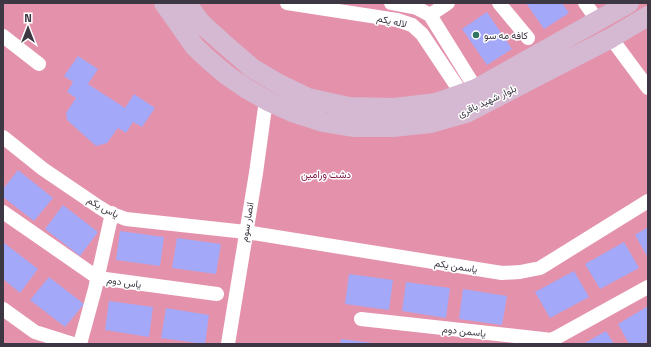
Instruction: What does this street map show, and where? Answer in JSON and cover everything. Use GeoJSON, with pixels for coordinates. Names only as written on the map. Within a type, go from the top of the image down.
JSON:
{"type":"FeatureCollection","features":[{"type":"Feature","properties":{"kind":"street","name":"بلوار شهید باقری"},"geometry":{"type":"LineString","coordinates":[[164,3],[195,47],[228,76],[247,89],[292,112],[323,122],[353,127],[393,127],[431,123],[466,112],[611,38],[648,16]]}},
{"type":"Feature","properties":{"kind":"street","name":"بلوار شهید باقری"},"geometry":{"type":"LineString","coordinates":[[186,3],[201,23],[252,68],[280,84],[308,98],[349,107],[394,108],[436,104],[469,92],[629,3]]}},
{"type":"Feature","properties":{"kind":"street","name":"لاله یکم"},"geometry":{"type":"LineString","coordinates":[[287,3],[397,20],[412,25],[422,34],[469,92]]}},
{"type":"Feature","properties":{"kind":"street"},"geometry":{"type":"LineString","coordinates":[[391,3],[432,9],[448,3]]}},
{"type":"Feature","properties":{"kind":"street"},"geometry":{"type":"LineString","coordinates":[[499,3],[528,38]]}},
{"type":"Feature","properties":{"kind":"street"},"geometry":{"type":"LineString","coordinates":[[585,3],[648,88]]}},
{"type":"Feature","properties":{"kind":"street"},"geometry":{"type":"LineString","coordinates":[[432,9],[469,92]]}},
{"type":"Feature","properties":{"kind":"street"},"geometry":{"type":"LineString","coordinates":[[3,36],[39,64]]}},
{"type":"Feature","properties":{"kind":"street","name":"انصار سوم"},"geometry":{"type":"LineString","coordinates":[[228,344],[256,173],[266,100]]}},
{"type":"Feature","properties":{"kind":"street","name":"یاس یکم"},"geometry":{"type":"LineString","coordinates":[[3,137],[43,170],[112,214],[126,219],[246,232]]}},
{"type":"Feature","properties":{"kind":"street","name":"یاسمن یکم"},"geometry":{"type":"LineString","coordinates":[[246,232],[502,273],[520,272],[540,268],[648,201]]}},
{"type":"Feature","properties":{"kind":"street","name":"یاس دوم"},"geometry":{"type":"LineString","coordinates":[[3,212],[98,278],[217,294]]}},
{"type":"Feature","properties":{"kind":"street"},"geometry":{"type":"LineString","coordinates":[[80,344],[98,278],[112,214]]}},
{"type":"Feature","properties":{"kind":"street","name":"یاسمن دوم"},"geometry":{"type":"LineString","coordinates":[[361,320],[553,342],[648,287]]}},
{"type":"Feature","properties":{"kind":"street"},"geometry":{"type":"LineString","coordinates":[[3,309],[35,332],[73,344]]}},
{"type":"Feature","properties":{"kind":"green space","name":"دشت ورامین"},"geometry":{"type":"Polygon","coordinates":[[[3,3],[648,3],[648,344],[3,344],[3,3]]]}},
{"type":"Feature","properties":{"kind":"building"},"geometry":{"type":"Polygon","coordinates":[[[526,3],[562,3],[569,13],[544,29],[526,3]]]}},
{"type":"Feature","properties":{"kind":"building"},"geometry":{"type":"Polygon","coordinates":[[[487,12],[512,49],[487,65],[462,29],[487,12]]]}},
{"type":"Feature","properties":{"kind":"building"},"geometry":{"type":"Polygon","coordinates":[[[78,56],[98,69],[88,84],[125,108],[134,94],[155,108],[142,127],[133,122],[126,133],[118,128],[107,143],[96,146],[67,120],[66,113],[76,98],[67,92],[73,82],[64,76],[78,56]]]}},
{"type":"Feature","properties":{"kind":"building"},"geometry":{"type":"Polygon","coordinates":[[[18,170],[53,198],[34,221],[3,197],[3,189],[18,170]]]}},
{"type":"Feature","properties":{"kind":"building"},"geometry":{"type":"Polygon","coordinates":[[[63,205],[98,232],[80,256],[45,229],[63,205]]]}},
{"type":"Feature","properties":{"kind":"building"},"geometry":{"type":"Polygon","coordinates":[[[648,227],[648,258],[635,235],[648,227]]]}},
{"type":"Feature","properties":{"kind":"building"},"geometry":{"type":"Polygon","coordinates":[[[120,231],[164,237],[160,266],[116,260],[120,231]]]}},
{"type":"Feature","properties":{"kind":"building"},"geometry":{"type":"Polygon","coordinates":[[[177,238],[221,244],[216,274],[172,268],[177,238]]]}},
{"type":"Feature","properties":{"kind":"building"},"geometry":{"type":"Polygon","coordinates":[[[3,242],[38,269],[20,293],[3,279],[3,242]]]}},
{"type":"Feature","properties":{"kind":"building"},"geometry":{"type":"Polygon","coordinates":[[[624,242],[639,268],[600,289],[585,264],[624,242]]]}},
{"type":"Feature","properties":{"kind":"building"},"geometry":{"type":"Polygon","coordinates":[[[574,271],[589,297],[550,318],[535,292],[574,271]]]}},
{"type":"Feature","properties":{"kind":"building"},"geometry":{"type":"Polygon","coordinates":[[[349,274],[393,280],[389,310],[345,304],[349,274]]]}},
{"type":"Feature","properties":{"kind":"building"},"geometry":{"type":"Polygon","coordinates":[[[49,277],[84,304],[65,327],[30,300],[49,277]]]}},
{"type":"Feature","properties":{"kind":"building"},"geometry":{"type":"Polygon","coordinates":[[[406,282],[450,288],[446,318],[402,311],[406,282]]]}},
{"type":"Feature","properties":{"kind":"building"},"geometry":{"type":"Polygon","coordinates":[[[463,289],[507,296],[502,325],[459,319],[463,289]]]}},
{"type":"Feature","properties":{"kind":"building"},"geometry":{"type":"Polygon","coordinates":[[[109,301],[153,307],[149,337],[105,330],[109,301]]]}},
{"type":"Feature","properties":{"kind":"building"},"geometry":{"type":"Polygon","coordinates":[[[648,306],[648,341],[642,344],[629,344],[618,324],[648,306]]]}},
{"type":"Feature","properties":{"kind":"building"},"geometry":{"type":"Polygon","coordinates":[[[166,308],[209,315],[205,344],[161,338],[166,308]]]}},
{"type":"Feature","properties":{"kind":"building"},"geometry":{"type":"Polygon","coordinates":[[[606,331],[614,344],[583,344],[606,331]]]}},
{"type":"Feature","properties":{"kind":"building"},"geometry":{"type":"Polygon","coordinates":[[[341,339],[373,343],[373,344],[340,344],[341,339]]]}},
{"type":"Feature","properties":{"kind":"place","name":"کافه مه سو"},"geometry":{"type":"Point","coordinates":[476,35]}}]}
